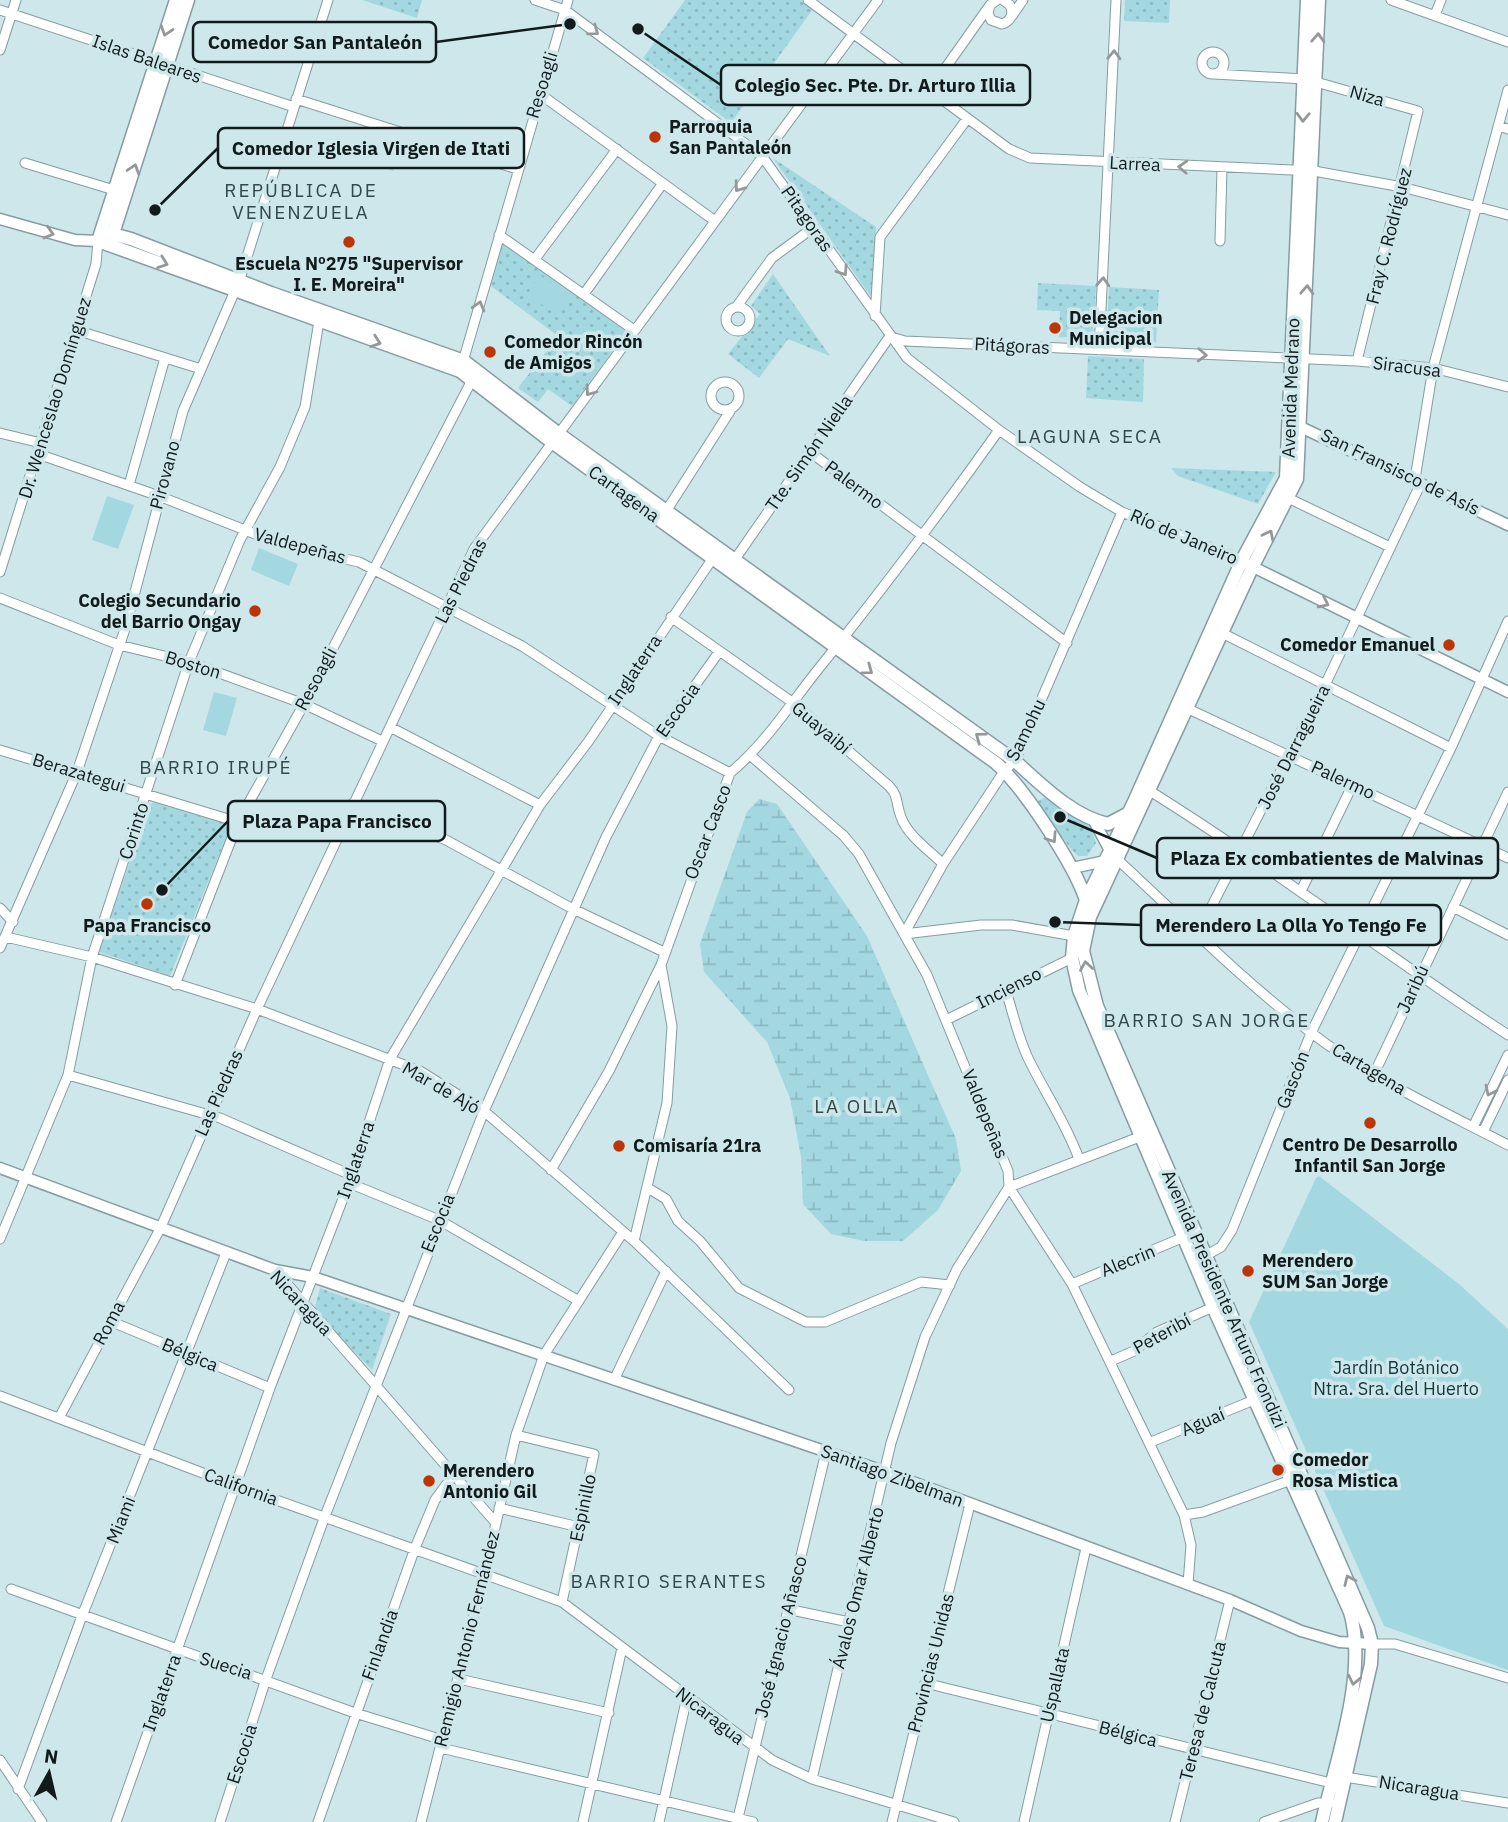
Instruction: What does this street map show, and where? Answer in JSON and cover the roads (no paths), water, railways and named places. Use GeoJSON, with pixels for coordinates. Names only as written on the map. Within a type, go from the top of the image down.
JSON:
{"type":"FeatureCollection","features":[{"type":"Feature","properties":{"kind":"main road"},"geometry":{"type":"LineString","coordinates":[[107,240],[161,63],[176,0]]}},
{"type":"Feature","properties":{"kind":"main road"},"geometry":{"type":"LineString","coordinates":[[107,240],[114,190],[161,63],[188,0]]}},
{"type":"Feature","properties":{"kind":"main road","name":"Avenida Medrano"},"geometry":{"type":"LineString","coordinates":[[1118,860],[1150,791],[1182,706],[1222,633],[1247,564],[1297,479],[1298,359],[1310,80],[1307,0]]}},
{"type":"Feature","properties":{"kind":"main road","name":"Avenida Medrano"},"geometry":{"type":"LineString","coordinates":[[1310,80],[1319,0]]}},
{"type":"Feature","properties":{"kind":"main road","name":"Cartagena"},"geometry":{"type":"LineString","coordinates":[[107,240],[462,366],[556,438],[1010,766],[1094,821]]}},
{"type":"Feature","properties":{"kind":"main road","name":"Cartagena"},"geometry":{"type":"LineString","coordinates":[[462,366],[472,380],[556,438]]}},
{"type":"Feature","properties":{"kind":"main road","name":"Avenida Medrano"},"geometry":{"type":"LineString","coordinates":[[1106,855],[1182,706],[1286,478],[1296,423]]}},
{"type":"Feature","properties":{"kind":"main road","name":"Cartagena"},"geometry":{"type":"LineString","coordinates":[[663,516],[713,558],[732,565]]}},
{"type":"Feature","properties":{"kind":"main road","name":"Cartagena"},"geometry":{"type":"LineString","coordinates":[[1010,766],[1031,807],[1072,869],[1086,900]]}},
{"type":"Feature","properties":{"kind":"main road"},"geometry":{"type":"LineString","coordinates":[[1031,807],[1036,794],[1048,790]]}},
{"type":"Feature","properties":{"kind":"main road"},"geometry":{"type":"LineString","coordinates":[[1094,821],[1114,823],[1129,813]]}},
{"type":"Feature","properties":{"kind":"main road","name":"Avenida Presidente Arturo Frondizi"},"geometry":{"type":"LineString","coordinates":[[1106,855],[1074,936],[1072,958],[1079,990],[1184,1237],[1199,1260],[1213,1307],[1254,1400],[1266,1410],[1292,1480],[1350,1612],[1358,1644],[1358,1664],[1331,1783],[1335,1822]]}},
{"type":"Feature","properties":{"kind":"main road","name":"Avenida Presidente Arturo Frondizi"},"geometry":{"type":"LineString","coordinates":[[1118,860],[1085,932],[1087,973],[1097,1006],[1199,1260],[1266,1410],[1364,1614],[1372,1644],[1371,1664],[1345,1777],[1322,1822]]}},
{"type":"Feature","properties":{"kind":"street"},"geometry":{"type":"LineString","coordinates":[[0,50],[16,0]]}},
{"type":"Feature","properties":{"kind":"street","name":"Pirovano"},"geometry":{"type":"LineString","coordinates":[[0,948],[77,772],[119,645],[183,411],[237,284],[328,0]]}},
{"type":"Feature","properties":{"kind":"street","name":"Pitagoras"},"geometry":{"type":"LineString","coordinates":[[535,0],[566,5],[762,156],[890,336]]}},
{"type":"Feature","properties":{"kind":"street","name":"Larrea"},"geometry":{"type":"LineString","coordinates":[[807,0],[1009,149],[1030,158],[1307,171],[1402,187],[1508,215]]}},
{"type":"Feature","properties":{"kind":"street","name":"Las Piedras"},"geometry":{"type":"LineString","coordinates":[[160,1228],[257,1009],[474,549],[878,0]]}},
{"type":"Feature","properties":{"kind":"street"},"geometry":{"type":"LineString","coordinates":[[1003,0],[1010,5],[1011,16]]}},
{"type":"Feature","properties":{"kind":"street"},"geometry":{"type":"LineString","coordinates":[[994,2],[988,13],[994,22],[1006,22],[1023,0]]}},
{"type":"Feature","properties":{"kind":"street"},"geometry":{"type":"LineString","coordinates":[[1099,350],[1116,0]]}},
{"type":"Feature","properties":{"kind":"street"},"geometry":{"type":"LineString","coordinates":[[1391,0],[1508,42]]}},
{"type":"Feature","properties":{"kind":"street"},"geometry":{"type":"LineString","coordinates":[[1435,15],[1441,0]]}},
{"type":"Feature","properties":{"kind":"street"},"geometry":{"type":"LineString","coordinates":[[929,91],[994,2]]}},
{"type":"Feature","properties":{"kind":"street","name":"Resoagli"},"geometry":{"type":"LineString","coordinates":[[462,366],[566,5]]}},
{"type":"Feature","properties":{"kind":"street","name":"Islas Baleares"},"geometry":{"type":"LineString","coordinates":[[0,9],[161,63],[517,169]]}},
{"type":"Feature","properties":{"kind":"street","name":"Niza"},"geometry":{"type":"LineString","coordinates":[[1214,74],[1310,80],[1418,111]]}},
{"type":"Feature","properties":{"kind":"street","name":"José Darragueira"},"geometry":{"type":"LineString","coordinates":[[1198,933],[1325,685],[1418,481],[1433,368],[1508,90]]}},
{"type":"Feature","properties":{"kind":"street"},"geometry":{"type":"LineString","coordinates":[[540,94],[715,221]]}},
{"type":"Feature","properties":{"kind":"street","name":"Fray C. Rodríguez"},"geometry":{"type":"LineString","coordinates":[[1357,361],[1402,187],[1418,111]]}},
{"type":"Feature","properties":{"kind":"street"},"geometry":{"type":"LineString","coordinates":[[875,316],[880,237],[967,119]]}},
{"type":"Feature","properties":{"kind":"street"},"geometry":{"type":"LineString","coordinates":[[1498,126],[1508,129]]}},
{"type":"Feature","properties":{"kind":"street"},"geometry":{"type":"LineString","coordinates":[[536,259],[617,149]]}},
{"type":"Feature","properties":{"kind":"street"},"geometry":{"type":"LineString","coordinates":[[25,163],[114,190]]}},
{"type":"Feature","properties":{"kind":"street"},"geometry":{"type":"LineString","coordinates":[[1220,241],[1222,168]]}},
{"type":"Feature","properties":{"kind":"street"},"geometry":{"type":"LineString","coordinates":[[584,294],[663,183]]}},
{"type":"Feature","properties":{"kind":"street","name":"Cartagena"},"geometry":{"type":"LineString","coordinates":[[0,219],[75,240],[107,240]]}},
{"type":"Feature","properties":{"kind":"street"},"geometry":{"type":"LineString","coordinates":[[737,306],[772,258],[814,227]]}},
{"type":"Feature","properties":{"kind":"street"},"geometry":{"type":"LineString","coordinates":[[499,235],[634,330]]}},
{"type":"Feature","properties":{"kind":"street","name":"Dr. Wenceslao Domínguez"},"geometry":{"type":"LineString","coordinates":[[0,572],[96,264],[107,240]]}},
{"type":"Feature","properties":{"kind":"street","name":"Corinto"},"geometry":{"type":"LineString","coordinates":[[0,1239],[68,1075],[92,957],[189,662],[244,531],[280,467],[305,407],[320,316]]}},
{"type":"Feature","properties":{"kind":"street"},"geometry":{"type":"LineString","coordinates":[[76,330],[201,369]]}},
{"type":"Feature","properties":{"kind":"street","name":"Pitágoras"},"geometry":{"type":"LineString","coordinates":[[890,336],[905,341],[1298,359]]}},
{"type":"Feature","properties":{"kind":"street","name":"Río de Janeiro"},"geometry":{"type":"LineString","coordinates":[[890,336],[907,358],[999,430],[1080,487],[1122,512],[1247,564],[1508,692]]}},
{"type":"Feature","properties":{"kind":"street","name":"Tte. Simón Niella"},"geometry":{"type":"LineString","coordinates":[[732,565],[890,336]]}},
{"type":"Feature","properties":{"kind":"street"},"geometry":{"type":"LineString","coordinates":[[129,485],[165,358]]}},
{"type":"Feature","properties":{"kind":"street","name":"Siracusa"},"geometry":{"type":"LineString","coordinates":[[1298,359],[1433,368],[1508,387]]}},
{"type":"Feature","properties":{"kind":"street","name":"Resoagli"},"geometry":{"type":"LineString","coordinates":[[175,985],[238,822],[304,704],[472,380]]}},
{"type":"Feature","properties":{"kind":"street"},"geometry":{"type":"LineString","coordinates":[[663,516],[732,408]]}},
{"type":"Feature","properties":{"kind":"street","name":"San Fransisco de Asís"},"geometry":{"type":"LineString","coordinates":[[1296,423],[1508,525]]}},
{"type":"Feature","properties":{"kind":"street","name":"Oscar Casco"},"geometry":{"type":"LineString","coordinates":[[551,1170],[609,1071],[661,965],[730,773],[751,756],[840,643],[923,537],[999,430]]}},
{"type":"Feature","properties":{"kind":"street"},"geometry":{"type":"LineString","coordinates":[[0,433],[41,443]]}},
{"type":"Feature","properties":{"kind":"street","name":"Palermo"},"geometry":{"type":"LineString","coordinates":[[810,452],[1067,643]]}},
{"type":"Feature","properties":{"kind":"street","name":"Valdepeñas"},"geometry":{"type":"LineString","coordinates":[[38,454],[159,496],[283,545],[347,559],[447,606],[522,646],[659,736],[730,773]]}},
{"type":"Feature","properties":{"kind":"street"},"geometry":{"type":"LineString","coordinates":[[1288,498],[1390,547]]}},
{"type":"Feature","properties":{"kind":"street","name":"Samohu"},"geometry":{"type":"LineString","coordinates":[[904,934],[943,864],[1010,766],[1067,643],[1122,512]]}},
{"type":"Feature","properties":{"kind":"street","name":"Inglaterra"},"geometry":{"type":"LineString","coordinates":[[116,1822],[270,1388],[350,1179],[390,1059],[540,805],[588,742],[713,558]]}},
{"type":"Feature","properties":{"kind":"street","name":"Boston"},"geometry":{"type":"LineString","coordinates":[[0,598],[119,645],[189,662],[304,704],[382,741]]}},
{"type":"Feature","properties":{"kind":"street","name":"Guayaibí"},"geometry":{"type":"LineString","coordinates":[[671,617],[792,702],[895,793],[901,817],[907,828],[943,864]]}},
{"type":"Feature","properties":{"kind":"street","name":"Gascón"},"geometry":{"type":"LineString","coordinates":[[1199,1260],[1221,1247],[1232,1230],[1311,1033],[1451,748],[1508,621]]}},
{"type":"Feature","properties":{"kind":"street"},"geometry":{"type":"LineString","coordinates":[[1222,633],[1451,748]]}},
{"type":"Feature","properties":{"kind":"street","name":"Escocia"},"geometry":{"type":"LineString","coordinates":[[220,1822],[266,1679],[325,1516],[404,1307],[484,1111],[573,909],[659,736],[719,652]]}},
{"type":"Feature","properties":{"kind":"street","name":"Palermo"},"geometry":{"type":"LineString","coordinates":[[1182,706],[1508,858]]}},
{"type":"Feature","properties":{"kind":"street"},"geometry":{"type":"LineString","coordinates":[[390,727],[540,805]]}},
{"type":"Feature","properties":{"kind":"street","name":"Berazategui"},"geometry":{"type":"LineString","coordinates":[[0,750],[238,822]]}},
{"type":"Feature","properties":{"kind":"street","name":"Valdepeñas"},"geometry":{"type":"LineString","coordinates":[[751,756],[844,836],[859,854],[880,897],[927,975],[1008,1171],[1009,1186],[1072,1284],[1151,1442],[1184,1515],[1191,1545],[1188,1584]]}},
{"type":"Feature","properties":{"kind":"street"},"geometry":{"type":"LineString","coordinates":[[1301,891],[1353,784]]}},
{"type":"Feature","properties":{"kind":"street"},"geometry":{"type":"LineString","coordinates":[[1150,791],[1243,849],[1360,936],[1508,1035]]}},
{"type":"Feature","properties":{"kind":"street","name":"Jaribú"},"geometry":{"type":"LineString","coordinates":[[1374,1074],[1508,792]]}},
{"type":"Feature","properties":{"kind":"street"},"geometry":{"type":"LineString","coordinates":[[353,803],[446,840],[573,909],[664,952]]}},
{"type":"Feature","properties":{"kind":"street"},"geometry":{"type":"LineString","coordinates":[[1094,821],[1106,855]]}},
{"type":"Feature","properties":{"kind":"street"},"geometry":{"type":"LineString","coordinates":[[1072,869],[1106,855],[1118,860]]}},
{"type":"Feature","properties":{"kind":"street","name":"Cartagena"},"geometry":{"type":"LineString","coordinates":[[1118,860],[1252,986],[1311,1033],[1374,1074],[1508,1145]]}},
{"type":"Feature","properties":{"kind":"street"},"geometry":{"type":"LineString","coordinates":[[1453,907],[1508,935]]}},
{"type":"Feature","properties":{"kind":"street"},"geometry":{"type":"LineString","coordinates":[[0,908],[13,922]]}},
{"type":"Feature","properties":{"kind":"street"},"geometry":{"type":"LineString","coordinates":[[904,934],[981,925],[1012,925],[1074,936]]}},
{"type":"Feature","properties":{"kind":"street","name":"Mar de Ajó"},"geometry":{"type":"LineString","coordinates":[[6,937],[92,957],[257,1009],[420,1071],[484,1111],[634,1241],[789,1390]]}},
{"type":"Feature","properties":{"kind":"street","name":"Incienso"},"geometry":{"type":"LineString","coordinates":[[946,1020],[1072,958]]}},
{"type":"Feature","properties":{"kind":"street"},"geometry":{"type":"LineString","coordinates":[[634,1241],[667,1103],[671,1046],[668,999],[661,965]]}},
{"type":"Feature","properties":{"kind":"street"},"geometry":{"type":"LineString","coordinates":[[1006,991],[1026,1055],[1057,1114],[1067,1125],[1079,1159]]}},
{"type":"Feature","properties":{"kind":"street"},"geometry":{"type":"LineString","coordinates":[[1473,1127],[1508,1055]]}},
{"type":"Feature","properties":{"kind":"street"},"geometry":{"type":"LineString","coordinates":[[68,1075],[209,1115],[439,1220],[579,1301]]}},
{"type":"Feature","properties":{"kind":"street"},"geometry":{"type":"LineString","coordinates":[[1483,1132],[1508,1080]]}},
{"type":"Feature","properties":{"kind":"street"},"geometry":{"type":"LineString","coordinates":[[1009,1186],[1142,1136]]}},
{"type":"Feature","properties":{"kind":"street","name":"Nicaragua"},"geometry":{"type":"LineString","coordinates":[[0,1168],[275,1270],[495,1522]]}},
{"type":"Feature","properties":{"kind":"street","name":"Ávalos Omar Alberto"},"geometry":{"type":"LineString","coordinates":[[812,1779],[891,1443],[909,1380],[950,1285],[1009,1186]]}},
{"type":"Feature","properties":{"kind":"street"},"geometry":{"type":"LineString","coordinates":[[648,1188],[666,1199],[678,1221],[700,1241],[739,1288],[806,1322],[825,1322],[921,1282],[950,1285]]}},
{"type":"Feature","properties":{"kind":"street","name":"Roma"},"geometry":{"type":"LineString","coordinates":[[59,1418],[160,1228]]}},
{"type":"Feature","properties":{"kind":"street","name":"Remigio Antonio Fernández"},"geometry":{"type":"LineString","coordinates":[[421,1822],[484,1576],[516,1435],[544,1355],[623,1233]]}},
{"type":"Feature","properties":{"kind":"street","name":"Alecrin"},"geometry":{"type":"LineString","coordinates":[[1072,1284],[1184,1237]]}},
{"type":"Feature","properties":{"kind":"street","name":"Miami"},"geometry":{"type":"LineString","coordinates":[[18,1789],[82,1616],[226,1253]]}},
{"type":"Feature","properties":{"kind":"street","name":"Santiago Zibelman"},"geometry":{"type":"LineString","coordinates":[[275,1270],[313,1277],[404,1307],[886,1472],[1230,1600],[1301,1631],[1358,1644],[1395,1644],[1508,1678]]}},
{"type":"Feature","properties":{"kind":"street"},"geometry":{"type":"LineString","coordinates":[[614,1380],[666,1272]]}},
{"type":"Feature","properties":{"kind":"street","name":"Peteribí"},"geometry":{"type":"LineString","coordinates":[[1111,1361],[1134,1351],[1157,1332],[1213,1307]]}},
{"type":"Feature","properties":{"kind":"street","name":"Bélgica"},"geometry":{"type":"LineString","coordinates":[[110,1321],[270,1388]]}},
{"type":"Feature","properties":{"kind":"street","name":"California"},"geometry":{"type":"LineString","coordinates":[[0,1395],[148,1453],[415,1548],[484,1576]]}},
{"type":"Feature","properties":{"kind":"street","name":"Aguaí"},"geometry":{"type":"LineString","coordinates":[[1151,1442],[1254,1400]]}},
{"type":"Feature","properties":{"kind":"street","name":"Espinillo"},"geometry":{"type":"LineString","coordinates":[[516,1435],[594,1454],[562,1602]]}},
{"type":"Feature","properties":{"kind":"street","name":"José Ignacio Añasco"},"geometry":{"type":"LineString","coordinates":[[737,1820],[826,1452]]}},
{"type":"Feature","properties":{"kind":"street","name":"Finlandia"},"geometry":{"type":"LineString","coordinates":[[318,1822],[415,1548],[435,1500],[454,1474]]}},
{"type":"Feature","properties":{"kind":"street"},"geometry":{"type":"LineString","coordinates":[[1184,1515],[1214,1508],[1292,1480]]}},
{"type":"Feature","properties":{"kind":"street","name":"Provincias Unidas"},"geometry":{"type":"LineString","coordinates":[[892,1822],[970,1504]]}},
{"type":"Feature","properties":{"kind":"street"},"geometry":{"type":"LineString","coordinates":[[499,1508],[579,1527]]}},
{"type":"Feature","properties":{"kind":"street","name":"Uspallata"},"geometry":{"type":"LineString","coordinates":[[1024,1822],[1086,1548]]}},
{"type":"Feature","properties":{"kind":"street","name":"Nicaragua"},"geometry":{"type":"LineString","coordinates":[[484,1576],[562,1602],[754,1749],[812,1779],[954,1822]]}},
{"type":"Feature","properties":{"kind":"street","name":"Suecia"},"geometry":{"type":"LineString","coordinates":[[10,1589],[442,1744],[753,1822]]}},
{"type":"Feature","properties":{"kind":"street","name":"Teresa de Calcuta"},"geometry":{"type":"LineString","coordinates":[[1175,1822],[1230,1600]]}},
{"type":"Feature","properties":{"kind":"street"},"geometry":{"type":"LineString","coordinates":[[786,1609],[849,1622]]}},
{"type":"Feature","properties":{"kind":"street"},"geometry":{"type":"LineString","coordinates":[[583,1822],[622,1648]]}},
{"type":"Feature","properties":{"kind":"street"},"geometry":{"type":"LineString","coordinates":[[458,1679],[609,1713]]}},
{"type":"Feature","properties":{"kind":"street","name":"Bélgica"},"geometry":{"type":"LineString","coordinates":[[925,1684],[1331,1783]]}},
{"type":"Feature","properties":{"kind":"street"},"geometry":{"type":"LineString","coordinates":[[659,1822],[687,1698]]}},
{"type":"Feature","properties":{"kind":"street"},"geometry":{"type":"LineString","coordinates":[[0,1760],[42,1822]]}},
{"type":"Feature","properties":{"kind":"street"},"geometry":{"type":"LineString","coordinates":[[1331,1783],[1345,1777]]}},
{"type":"Feature","properties":{"kind":"street","name":"Nicaragua"},"geometry":{"type":"LineString","coordinates":[[1345,1777],[1508,1803]]}},
{"type":"Feature","properties":{"kind":"street"},"geometry":{"type":"LineString","coordinates":[[1264,1822],[1318,1803],[1333,1803]]}},
{"type":"Feature","properties":{"kind":"place","name":"Comedor San Pantaleón"},"geometry":{"type":"Point","coordinates":[570,24]}},
{"type":"Feature","properties":{"kind":"place","name":"Colegio Sec. Pte. Dr. Arturo Illia"},"geometry":{"type":"Point","coordinates":[638,29]}},
{"type":"Feature","properties":{"kind":"place","name":"Parroquia San Pantaleón"},"geometry":{"type":"Point","coordinates":[655,137]}},
{"type":"Feature","properties":{"kind":"place","name":"Comedor Iglesia Virgen de Itati"},"geometry":{"type":"Point","coordinates":[155,210]}},
{"type":"Feature","properties":{"kind":"place","name":"Escuela Nº275 \"Supervisor I. E. Moreira\""},"geometry":{"type":"Point","coordinates":[349,242]}},
{"type":"Feature","properties":{"kind":"place","name":"Delegacion Municipal"},"geometry":{"type":"Point","coordinates":[1055,328]}},
{"type":"Feature","properties":{"kind":"place","name":"Comedor Rincón de Amigos"},"geometry":{"type":"Point","coordinates":[490,352]}},
{"type":"Feature","properties":{"kind":"place","name":"Colegio Secundario del Barrio Ongay"},"geometry":{"type":"Point","coordinates":[255,611]}},
{"type":"Feature","properties":{"kind":"place","name":"Comedor Emanuel"},"geometry":{"type":"Point","coordinates":[1449,645]}},
{"type":"Feature","properties":{"kind":"place","name":"Plaza Ex combatientes de Malvinas"},"geometry":{"type":"Point","coordinates":[1060,817]}},
{"type":"Feature","properties":{"kind":"place","name":"Plaza Papa Francisco"},"geometry":{"type":"Point","coordinates":[162,890]}},
{"type":"Feature","properties":{"kind":"place","name":"Papa Francisco"},"geometry":{"type":"Point","coordinates":[147,904]}},
{"type":"Feature","properties":{"kind":"place","name":"Merendero La Olla Yo Tengo Fe"},"geometry":{"type":"Point","coordinates":[1055,922]}},
{"type":"Feature","properties":{"kind":"place","name":"Centro De Desarrollo Infantil San Jorge"},"geometry":{"type":"Point","coordinates":[1370,1123]}},
{"type":"Feature","properties":{"kind":"place","name":"Comisaría 21ra"},"geometry":{"type":"Point","coordinates":[619,1146]}},
{"type":"Feature","properties":{"kind":"place","name":"Merendero SUM San Jorge"},"geometry":{"type":"Point","coordinates":[1248,1271]}},
{"type":"Feature","properties":{"kind":"place","name":"Comedor Rosa Mistica"},"geometry":{"type":"Point","coordinates":[1278,1470]}},
{"type":"Feature","properties":{"kind":"place","name":"Merendero Antonio Gil"},"geometry":{"type":"Point","coordinates":[429,1481]}},
{"type":"Feature","properties":{"kind":"district","name":"REPÚBLICA DE VENENZUELA"},"geometry":{"type":"Point","coordinates":[301,201]}},
{"type":"Feature","properties":{"kind":"district","name":"LAGUNA SECA"},"geometry":{"type":"Point","coordinates":[1090,436]}},
{"type":"Feature","properties":{"kind":"district","name":"BARRIO IRUPÉ"},"geometry":{"type":"Point","coordinates":[216,767]}},
{"type":"Feature","properties":{"kind":"district","name":"BARRIO SAN JORGE"},"geometry":{"type":"Point","coordinates":[1207,1020]}},
{"type":"Feature","properties":{"kind":"district","name":"LA OLLA"},"geometry":{"type":"Point","coordinates":[857,1106]}},
{"type":"Feature","properties":{"kind":"district","name":"BARRIO SERANTES"},"geometry":{"type":"Point","coordinates":[669,1581]}},
{"type":"Feature","properties":{"kind":"park label","name":"Jardín Botánico Ntra. Sra. del Huerto"},"geometry":{"type":"Point","coordinates":[1396,1378]}}]}
